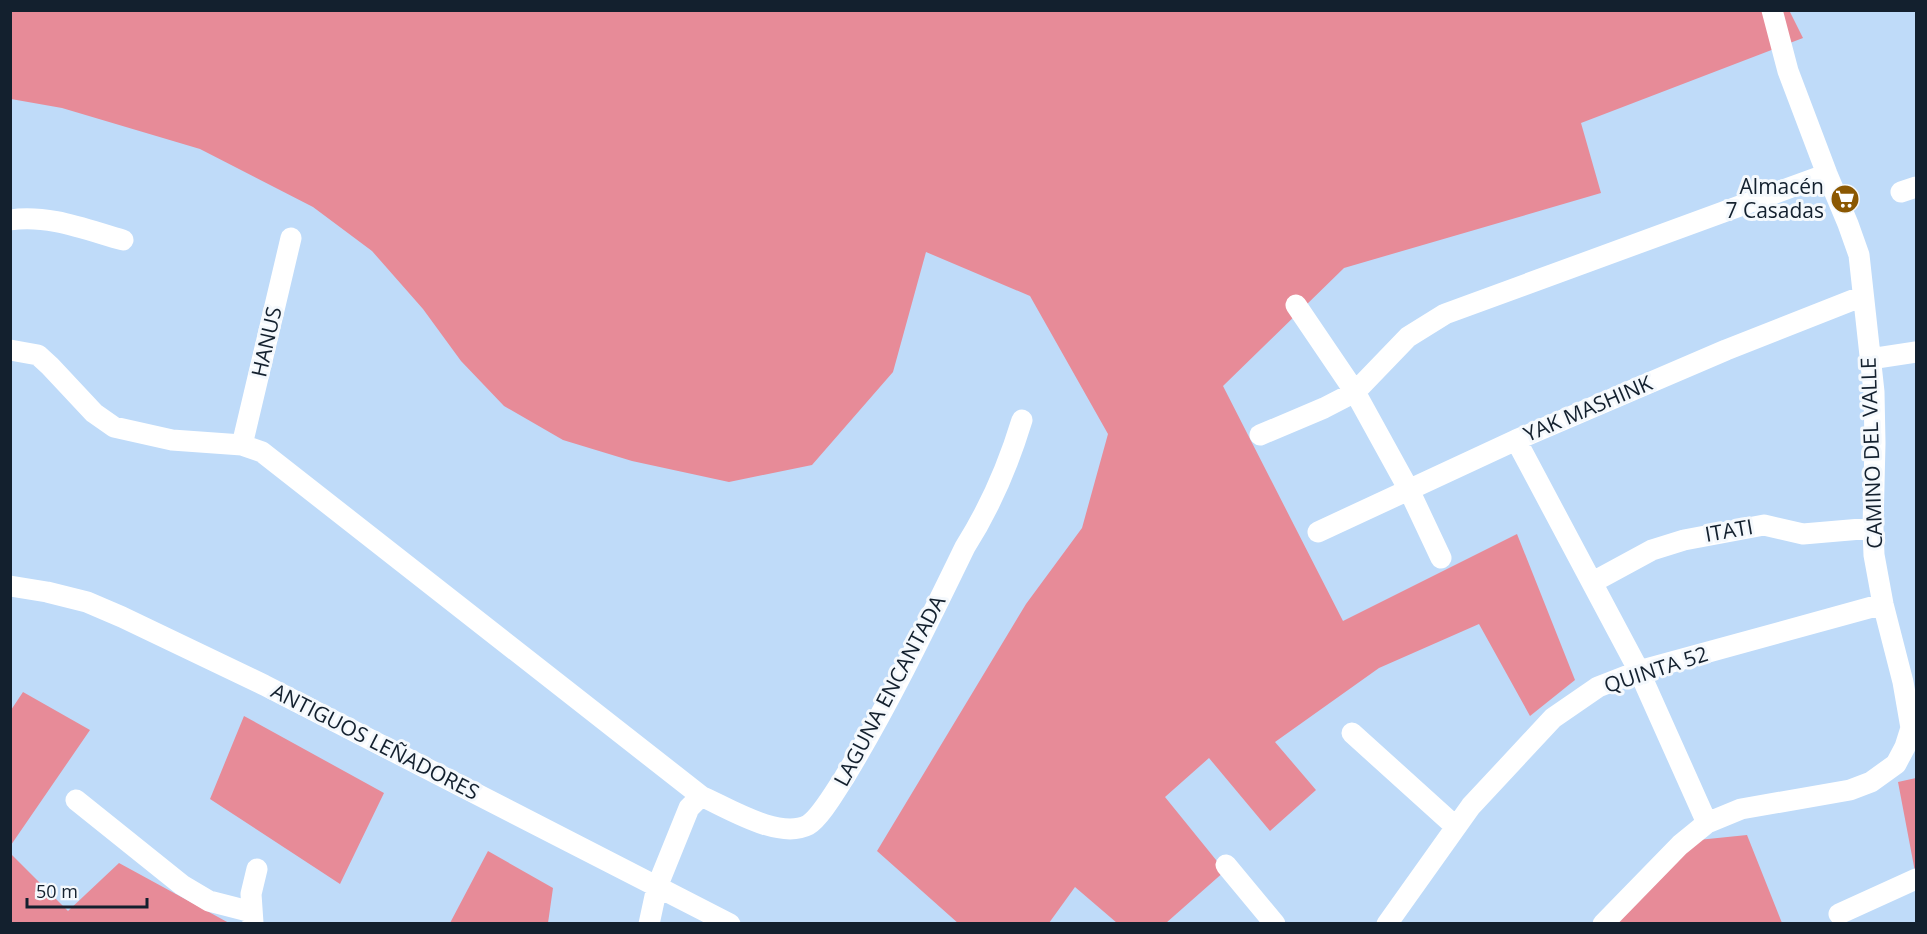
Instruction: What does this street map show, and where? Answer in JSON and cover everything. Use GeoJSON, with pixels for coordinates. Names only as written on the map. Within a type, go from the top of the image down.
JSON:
{"type":"FeatureCollection","features":[{"type":"Feature","properties":{"kind":"street","name":"CAMINO DEL VALLE"},"geometry":{"type":"LineString","coordinates":[[1772,10],[1788,70],[1858,255],[1874,392],[1874,555],[1883,604],[1914,725]]}},
{"type":"Feature","properties":{"kind":"street"},"geometry":{"type":"LineString","coordinates":[[1260,435],[1355,392],[1408,337],[1445,314],[1827,174]]}},
{"type":"Feature","properties":{"kind":"street"},"geometry":{"type":"LineString","coordinates":[[10,220],[22,218],[48,220],[123,240]]}},
{"type":"Feature","properties":{"kind":"street","name":"HANUS"},"geometry":{"type":"LineString","coordinates":[[242,445],[291,238]]}},
{"type":"Feature","properties":{"kind":"street","name":"YAK MASHINK"},"geometry":{"type":"LineString","coordinates":[[1318,532],[1516,440],[1726,350],[1863,296]]}},
{"type":"Feature","properties":{"kind":"street"},"geometry":{"type":"LineString","coordinates":[[1296,305],[1355,392],[1409,490],[1441,558]]}},
{"type":"Feature","properties":{"kind":"street"},"geometry":{"type":"LineString","coordinates":[[10,350],[38,356],[94,413],[114,427],[172,440],[242,445]]}},
{"type":"Feature","properties":{"kind":"street"},"geometry":{"type":"LineString","coordinates":[[1870,359],[1917,352]]}},
{"type":"Feature","properties":{"kind":"street","name":"LAGUNA ENCANTADA"},"geometry":{"type":"LineString","coordinates":[[242,445],[262,452],[701,796],[768,826],[787,830],[809,824],[829,802],[870,734],[965,547],[980,524],[1007,468],[1022,420]]}},
{"type":"Feature","properties":{"kind":"street"},"geometry":{"type":"LineString","coordinates":[[1516,440],[1640,671],[1707,823]]}},
{"type":"Feature","properties":{"kind":"street","name":"ITATI"},"geometry":{"type":"LineString","coordinates":[[1593,582],[1652,550],[1684,540],[1764,525],[1803,534],[1873,528]]}},
{"type":"Feature","properties":{"kind":"street","name":"ANTIGUOS LEÑADORES"},"geometry":{"type":"LineString","coordinates":[[10,586],[87,602],[122,617],[264,685],[730,924]]}},
{"type":"Feature","properties":{"kind":"street","name":"QUINTA 52"},"geometry":{"type":"LineString","coordinates":[[1387,924],[1471,806],[1553,718],[1598,687],[1640,671],[1883,604]]}},
{"type":"Feature","properties":{"kind":"street"},"geometry":{"type":"LineString","coordinates":[[1603,924],[1680,845],[1707,823],[1741,809],[1850,790],[1871,782],[1896,764],[1914,725]]}},
{"type":"Feature","properties":{"kind":"street"},"geometry":{"type":"LineString","coordinates":[[1352,733],[1456,827]]}},
{"type":"Feature","properties":{"kind":"street"},"geometry":{"type":"LineString","coordinates":[[649,924],[657,886],[689,808],[701,796]]}},
{"type":"Feature","properties":{"kind":"street"},"geometry":{"type":"LineString","coordinates":[[76,800],[182,885],[209,901],[252,918],[251,894],[257,869]]}},
{"type":"Feature","properties":{"kind":"street"},"geometry":{"type":"LineString","coordinates":[[1226,865],[1275,924]]}},
{"type":"Feature","properties":{"kind":"street"},"geometry":{"type":"LineString","coordinates":[[1839,914],[1917,879]]}},
{"type":"Feature","properties":{"kind":"shaded area"},"geometry":{"type":"Polygon","coordinates":[[[1789,10],[1803,38],[1581,123],[1601,193],[1344,268],[1223,386],[1343,621],[1517,534],[1575,680],[1530,716],[1479,624],[1379,668],[1275,742],[1316,790],[1270,831],[1209,758],[1165,797],[1225,871],[1166,923],[1117,923],[1075,887],[1049,923],[959,924],[877,851],[1026,604],[1082,528],[1108,434],[1030,296],[926,252],[893,372],[812,465],[729,482],[632,461],[563,440],[504,406],[461,361],[423,309],[372,251],[313,207],[200,149],[62,108],[11,99],[10,11],[1789,10]]]}},
{"type":"Feature","properties":{"kind":"shaded area"},"geometry":{"type":"Polygon","coordinates":[[[23,692],[90,730],[11,845],[11,710],[23,692]]]}},
{"type":"Feature","properties":{"kind":"shaded area"},"geometry":{"type":"Polygon","coordinates":[[[244,716],[384,793],[340,884],[210,799],[244,716]]]}},
{"type":"Feature","properties":{"kind":"shaded area"},"geometry":{"type":"Polygon","coordinates":[[[1916,778],[1916,877],[1898,782],[1916,778]]]}},
{"type":"Feature","properties":{"kind":"shaded area"},"geometry":{"type":"Polygon","coordinates":[[[1747,835],[1782,923],[1614,924],[1698,840],[1747,835]]]}},
{"type":"Feature","properties":{"kind":"shaded area"},"geometry":{"type":"Polygon","coordinates":[[[488,851],[553,888],[548,923],[450,923],[488,851]]]}},
{"type":"Feature","properties":{"kind":"shaded area"},"geometry":{"type":"Polygon","coordinates":[[[10,853],[68,911],[119,863],[229,923],[11,923],[10,853]]]}},
{"type":"Feature","properties":{"kind":"place","name":"Almacén 7 Casadas"},"geometry":{"type":"Point","coordinates":[1845,199]}}]}
